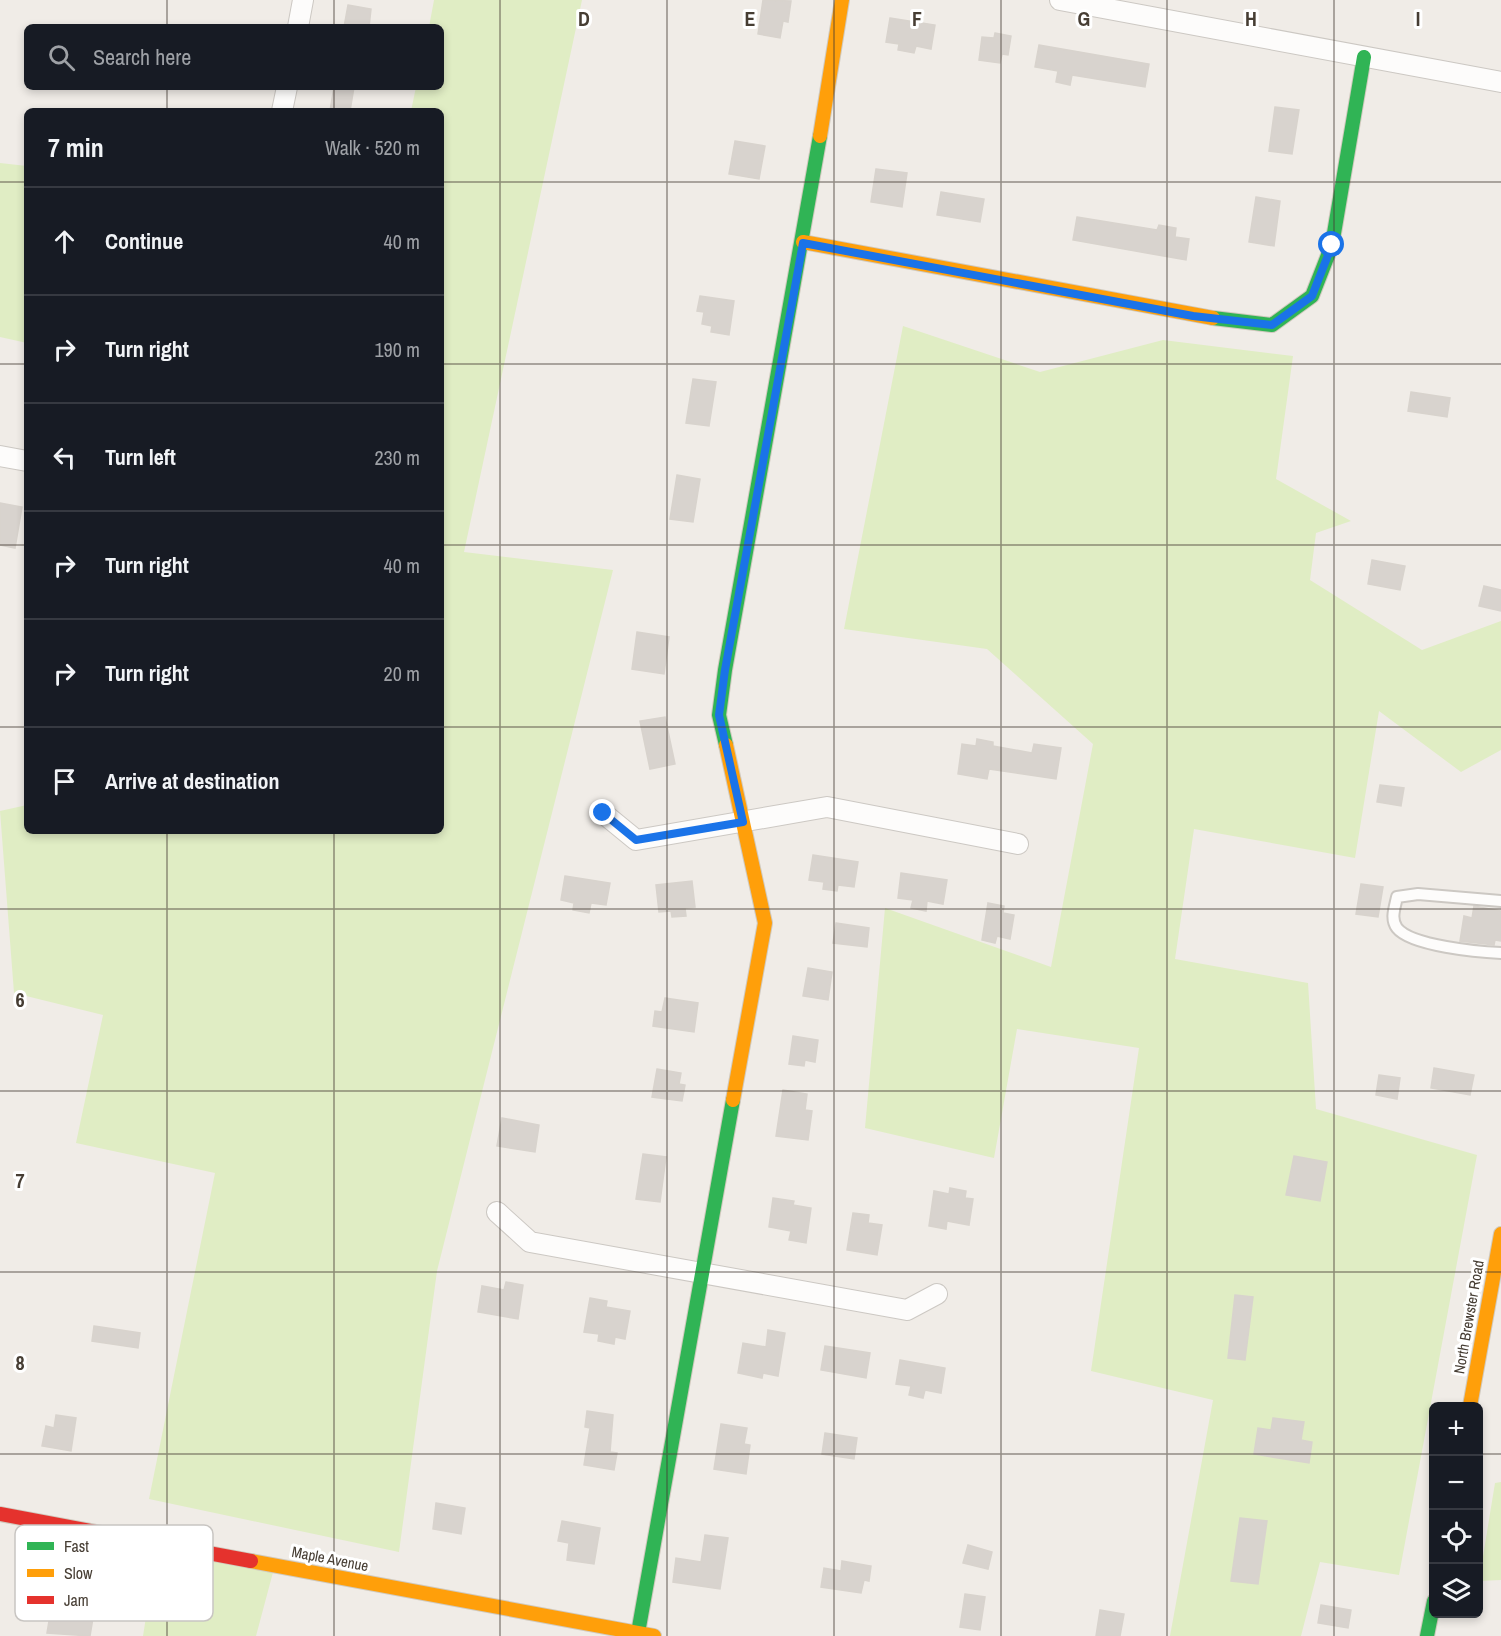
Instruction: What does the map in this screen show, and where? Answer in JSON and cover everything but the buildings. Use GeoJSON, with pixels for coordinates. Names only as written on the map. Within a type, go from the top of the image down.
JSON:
{"type":"FeatureCollection","features":[{"type":"Feature","properties":{"kind":"street"},"geometry":{"type":"LineString","coordinates":[[299,24],[303,0]]}},
{"type":"Feature","properties":{"kind":"street"},"geometry":{"type":"LineString","coordinates":[[638,1633],[765,923],[719,715],[725,670],[803,243],[842,0]]}},
{"type":"Feature","properties":{"kind":"street"},"geometry":{"type":"LineString","coordinates":[[1060,0],[1501,82]]}},
{"type":"Feature","properties":{"kind":"street"},"geometry":{"type":"LineString","coordinates":[[803,243],[1193,316],[1272,325],[1312,296],[1332,245],[1364,57]]}},
{"type":"Feature","properties":{"kind":"street"},"geometry":{"type":"LineString","coordinates":[[283,108],[286,90]]}},
{"type":"Feature","properties":{"kind":"street"},"geometry":{"type":"LineString","coordinates":[[0,456],[24,460]]}},
{"type":"Feature","properties":{"kind":"street"},"geometry":{"type":"LineString","coordinates":[[603,813],[636,840],[827,807],[1018,844]]}},
{"type":"Feature","properties":{"kind":"street"},"geometry":{"type":"LineString","coordinates":[[497,1212],[530,1242],[907,1310],[937,1294]]}},
{"type":"Feature","properties":{"kind":"street","name":"North Brewster Road"},"geometry":{"type":"LineString","coordinates":[[1471,1402],[1501,1234]]}},
{"type":"Feature","properties":{"kind":"street","name":"Maple Avenue"},"geometry":{"type":"LineString","coordinates":[[0,1514],[59,1525]]}},
{"type":"Feature","properties":{"kind":"street","name":"Maple Avenue"},"geometry":{"type":"LineString","coordinates":[[213,1554],[654,1636]]}},
{"type":"Feature","properties":{"kind":"street"},"geometry":{"type":"LineString","coordinates":[[1427,1636],[1431,1618]]}},
{"type":"Feature","properties":{"kind":"lane"},"geometry":{"type":"LineString","coordinates":[[1501,901],[1418,894],[1397,897],[1393,915],[1397,928],[1411,938],[1452,947],[1501,953]]}},
{"type":"Feature","properties":{"kind":"green space"},"geometry":{"type":"Polygon","coordinates":[[[434,0],[582,0],[464,552],[613,570],[437,1271],[399,1552],[149,1499],[215,1173],[76,1143],[103,1015],[14,993],[0,811],[24,806],[24,834],[444,834],[444,108],[412,108],[415,90],[444,90],[444,24],[430,24],[434,0]]]}},
{"type":"Feature","properties":{"kind":"green space"},"geometry":{"type":"Polygon","coordinates":[[[0,163],[24,166],[24,342],[0,337],[0,163]]]}},
{"type":"Feature","properties":{"kind":"green space"},"geometry":{"type":"Polygon","coordinates":[[[903,326],[1040,372],[1163,340],[1293,356],[1276,479],[1351,521],[1316,533],[1310,580],[1422,650],[1501,621],[1501,750],[1461,772],[1379,711],[1355,858],[1194,829],[1175,959],[1308,983],[1316,1109],[1477,1155],[1431,1402],[1429,1402],[1429,1413],[1399,1575],[1320,1562],[1301,1636],[1170,1636],[1213,1400],[1091,1371],[1139,1048],[1017,1029],[994,1158],[865,1128],[885,908],[1051,967],[1093,744],[987,649],[844,629],[903,326]]]}},
{"type":"Feature","properties":{"kind":"green space"},"geometry":{"type":"Polygon","coordinates":[[[1501,1482],[1501,1580],[1483,1581],[1483,1556],[1495,1483],[1501,1482]]]}},
{"type":"Feature","properties":{"kind":"green space"},"geometry":{"type":"Polygon","coordinates":[[[213,1550],[276,1561],[256,1636],[143,1636],[145,1621],[213,1621],[213,1550]]]}},
{"type":"Feature","properties":{"kind":"traffic: fast"},"geometry":{"type":"LineString","coordinates":[[1213,318],[1272,325],[1312,296],[1332,245],[1364,57]]}},
{"type":"Feature","properties":{"kind":"traffic: fast"},"geometry":{"type":"LineString","coordinates":[[726,745],[719,715],[725,670],[820,136]]}},
{"type":"Feature","properties":{"kind":"traffic: fast"},"geometry":{"type":"LineString","coordinates":[[638,1633],[733,1100]]}},
{"type":"Feature","properties":{"kind":"traffic: fast"},"geometry":{"type":"LineString","coordinates":[[1427,1636],[1431,1618]]}},
{"type":"Feature","properties":{"kind":"traffic: slow"},"geometry":{"type":"LineString","coordinates":[[820,136],[842,0]]}},
{"type":"Feature","properties":{"kind":"traffic: slow"},"geometry":{"type":"LineString","coordinates":[[803,242],[1213,318]]}},
{"type":"Feature","properties":{"kind":"traffic: slow"},"geometry":{"type":"LineString","coordinates":[[726,745],[765,923],[733,1100]]}},
{"type":"Feature","properties":{"kind":"traffic: slow"},"geometry":{"type":"LineString","coordinates":[[1471,1402],[1501,1234]]}},
{"type":"Feature","properties":{"kind":"traffic: slow"},"geometry":{"type":"LineString","coordinates":[[251,1561],[654,1636]]}},
{"type":"Feature","properties":{"kind":"traffic: jam"},"geometry":{"type":"LineString","coordinates":[[0,1514],[59,1525]]}},
{"type":"Feature","properties":{"kind":"traffic: jam"},"geometry":{"type":"LineString","coordinates":[[213,1554],[251,1561]]}},
{"type":"Feature","properties":{"kind":"route"},"geometry":{"type":"LineString","coordinates":[[603,813],[636,840],[743,822],[719,715],[725,670],[803,243],[1193,316],[1272,325],[1312,296],[1332,245]]}}]}
